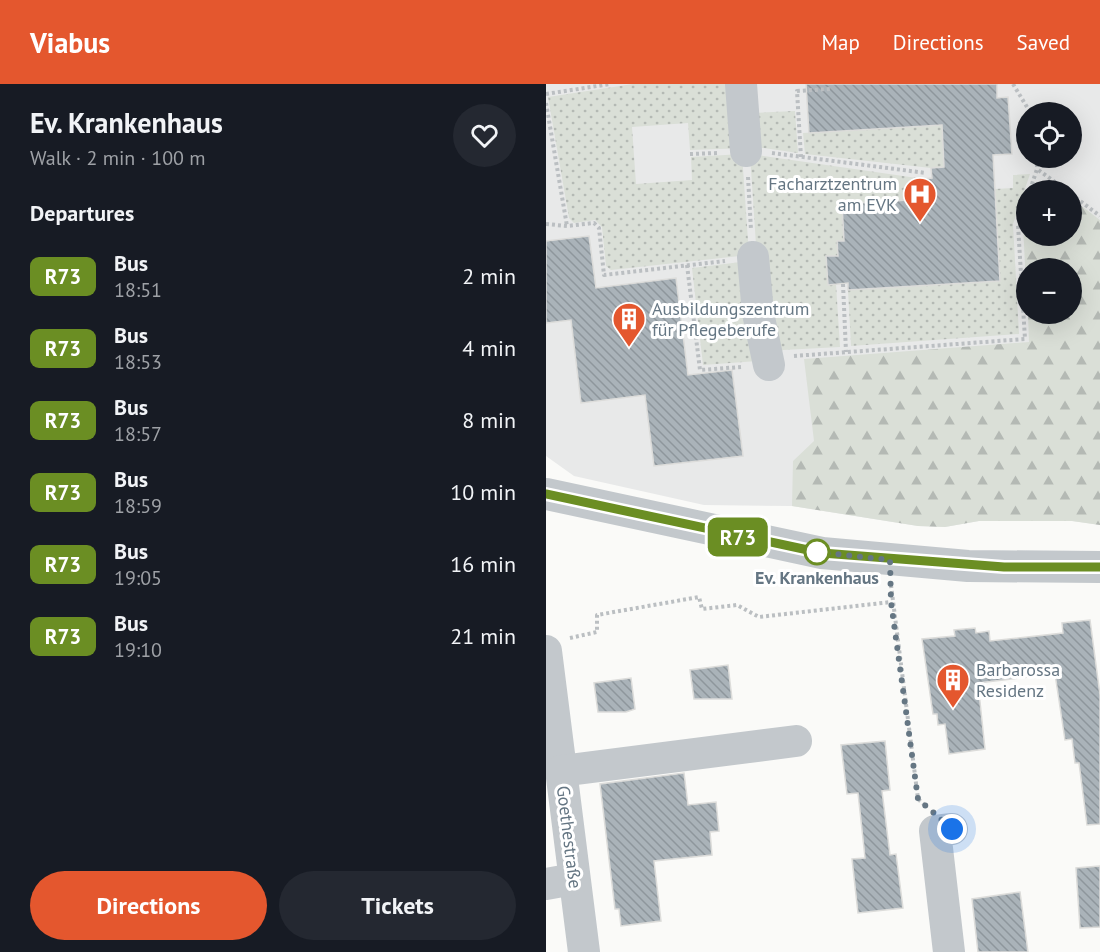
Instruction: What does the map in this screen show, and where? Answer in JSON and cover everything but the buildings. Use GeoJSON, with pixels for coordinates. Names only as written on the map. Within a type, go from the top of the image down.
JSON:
{"type":"FeatureCollection","features":[{"type":"Feature","properties":{"kind":"street"},"geometry":{"type":"LineString","coordinates":[[741,84],[754,152]]}},
{"type":"Feature","properties":{"kind":"street"},"geometry":{"type":"LineString","coordinates":[[753,257],[758,313],[769,365]]}},
{"type":"Feature","properties":{"kind":"street"},"geometry":{"type":"LineString","coordinates":[[546,494],[822,553],[1004,567],[1100,567]]}},
{"type":"Feature","properties":{"kind":"street","name":"Goethestraße"},"geometry":{"type":"LineString","coordinates":[[556,645],[561,771],[560,882],[584,952]]}},
{"type":"Feature","properties":{"kind":"street"},"geometry":{"type":"LineString","coordinates":[[561,771],[796,741]]}},
{"type":"Feature","properties":{"kind":"street"},"geometry":{"type":"LineString","coordinates":[[949,952],[935,831],[952,829]]}},
{"type":"Feature","properties":{"kind":"path"},"geometry":{"type":"LineString","coordinates":[[546,94],[610,84]]}},
{"type":"Feature","properties":{"kind":"path"},"geometry":{"type":"LineString","coordinates":[[1013,84],[1024,102]]}},
{"type":"Feature","properties":{"kind":"path"},"geometry":{"type":"LineString","coordinates":[[801,157],[797,91],[830,89]]}},
{"type":"Feature","properties":{"kind":"path"},"geometry":{"type":"LineString","coordinates":[[546,104],[567,226]]}},
{"type":"Feature","properties":{"kind":"path"},"geometry":{"type":"LineString","coordinates":[[546,224],[567,226],[594,223],[599,228],[604,275],[753,257],[754,152],[926,173]]}},
{"type":"Feature","properties":{"kind":"path"},"geometry":{"type":"LineString","coordinates":[[1033,180],[1037,169],[1052,180]]}},
{"type":"Feature","properties":{"kind":"path"},"geometry":{"type":"LineString","coordinates":[[1082,202],[1100,216]]}},
{"type":"Feature","properties":{"kind":"path"},"geometry":{"type":"LineString","coordinates":[[687,265],[700,370],[769,365],[779,357],[1025,339],[1019,246]]}},
{"type":"Feature","properties":{"kind":"path"},"geometry":{"type":"LineString","coordinates":[[843,284],[846,352]]}},
{"type":"Feature","properties":{"kind":"path"},"geometry":{"type":"LineString","coordinates":[[890,560],[891,602],[918,799],[952,829]]}},
{"type":"Feature","properties":{"kind":"path"},"geometry":{"type":"LineString","coordinates":[[556,645],[597,632],[597,615],[699,597],[702,609],[737,605],[759,617],[891,602]]}},
{"type":"Feature","properties":{"kind":"shaded area"},"geometry":{"type":"Polygon","coordinates":[[[546,84],[1100,84],[1100,525],[1072,521],[979,521],[945,527],[918,526],[792,506],[704,505],[574,476],[546,456],[546,84]]]}},
{"type":"Feature","properties":{"kind":"green space"},"geometry":{"type":"Polygon","coordinates":[[[633,84],[744,84],[748,148],[690,150],[688,123],[632,127],[636,184],[692,180],[691,157],[742,154],[749,255],[611,270],[606,266],[602,227],[595,220],[574,223],[569,218],[548,97],[633,84]]]}},
{"type":"Feature","properties":{"kind":"green space"},"geometry":{"type":"Polygon","coordinates":[[[795,111],[798,153],[756,147],[753,113],[795,111]]]}},
{"type":"Feature","properties":{"kind":"green space"},"geometry":{"type":"Polygon","coordinates":[[[942,125],[944,167],[931,168],[805,154],[803,133],[942,125]]]}},
{"type":"Feature","properties":{"kind":"green space"},"geometry":{"type":"Polygon","coordinates":[[[750,154],[924,179],[925,199],[842,205],[844,241],[838,256],[827,256],[828,285],[836,284],[840,347],[783,350],[769,360],[703,365],[692,268],[757,260],[750,154]]]}},
{"type":"Feature","properties":{"kind":"green space"},"geometry":{"type":"Polygon","coordinates":[[[1030,174],[1028,180],[1016,180],[1016,215],[1013,224],[1016,324],[1018,324],[1019,334],[851,346],[848,290],[1000,281],[995,189],[1013,188],[1013,175],[1030,174]]]}},
{"type":"Feature","properties":{"kind":"green space"},"geometry":{"type":"Polygon","coordinates":[[[1082,206],[1100,220],[1100,525],[1072,521],[979,521],[945,527],[918,526],[792,506],[793,461],[814,441],[804,359],[1029,342],[1028,324],[1082,324],[1082,258],[1025,258],[1024,246],[1082,246],[1082,206]]]}},
{"type":"Feature","properties":{"kind":"bus line","name":"R73"},"geometry":{"type":"LineString","coordinates":[[546,494],[822,553],[968,566],[1100,567]]}},
{"type":"Feature","properties":{"kind":"place","name":"Facharztzentrum am EVK"},"geometry":{"type":"Point","coordinates":[920,223]}},
{"type":"Feature","properties":{"kind":"place","name":"Ausbildungszentrum für Pflegeberufe"},"geometry":{"type":"Point","coordinates":[629,348]}},
{"type":"Feature","properties":{"kind":"place","name":"Ev. Krankenhaus"},"geometry":{"type":"Point","coordinates":[817,552]}},
{"type":"Feature","properties":{"kind":"place","name":"Barbarossa Residenz"},"geometry":{"type":"Point","coordinates":[953,709]}},
{"type":"Feature","properties":{"kind":"route"},"geometry":{"type":"LineString","coordinates":[[817,552],[890,560],[891,602],[918,799],[952,829]]}}]}
